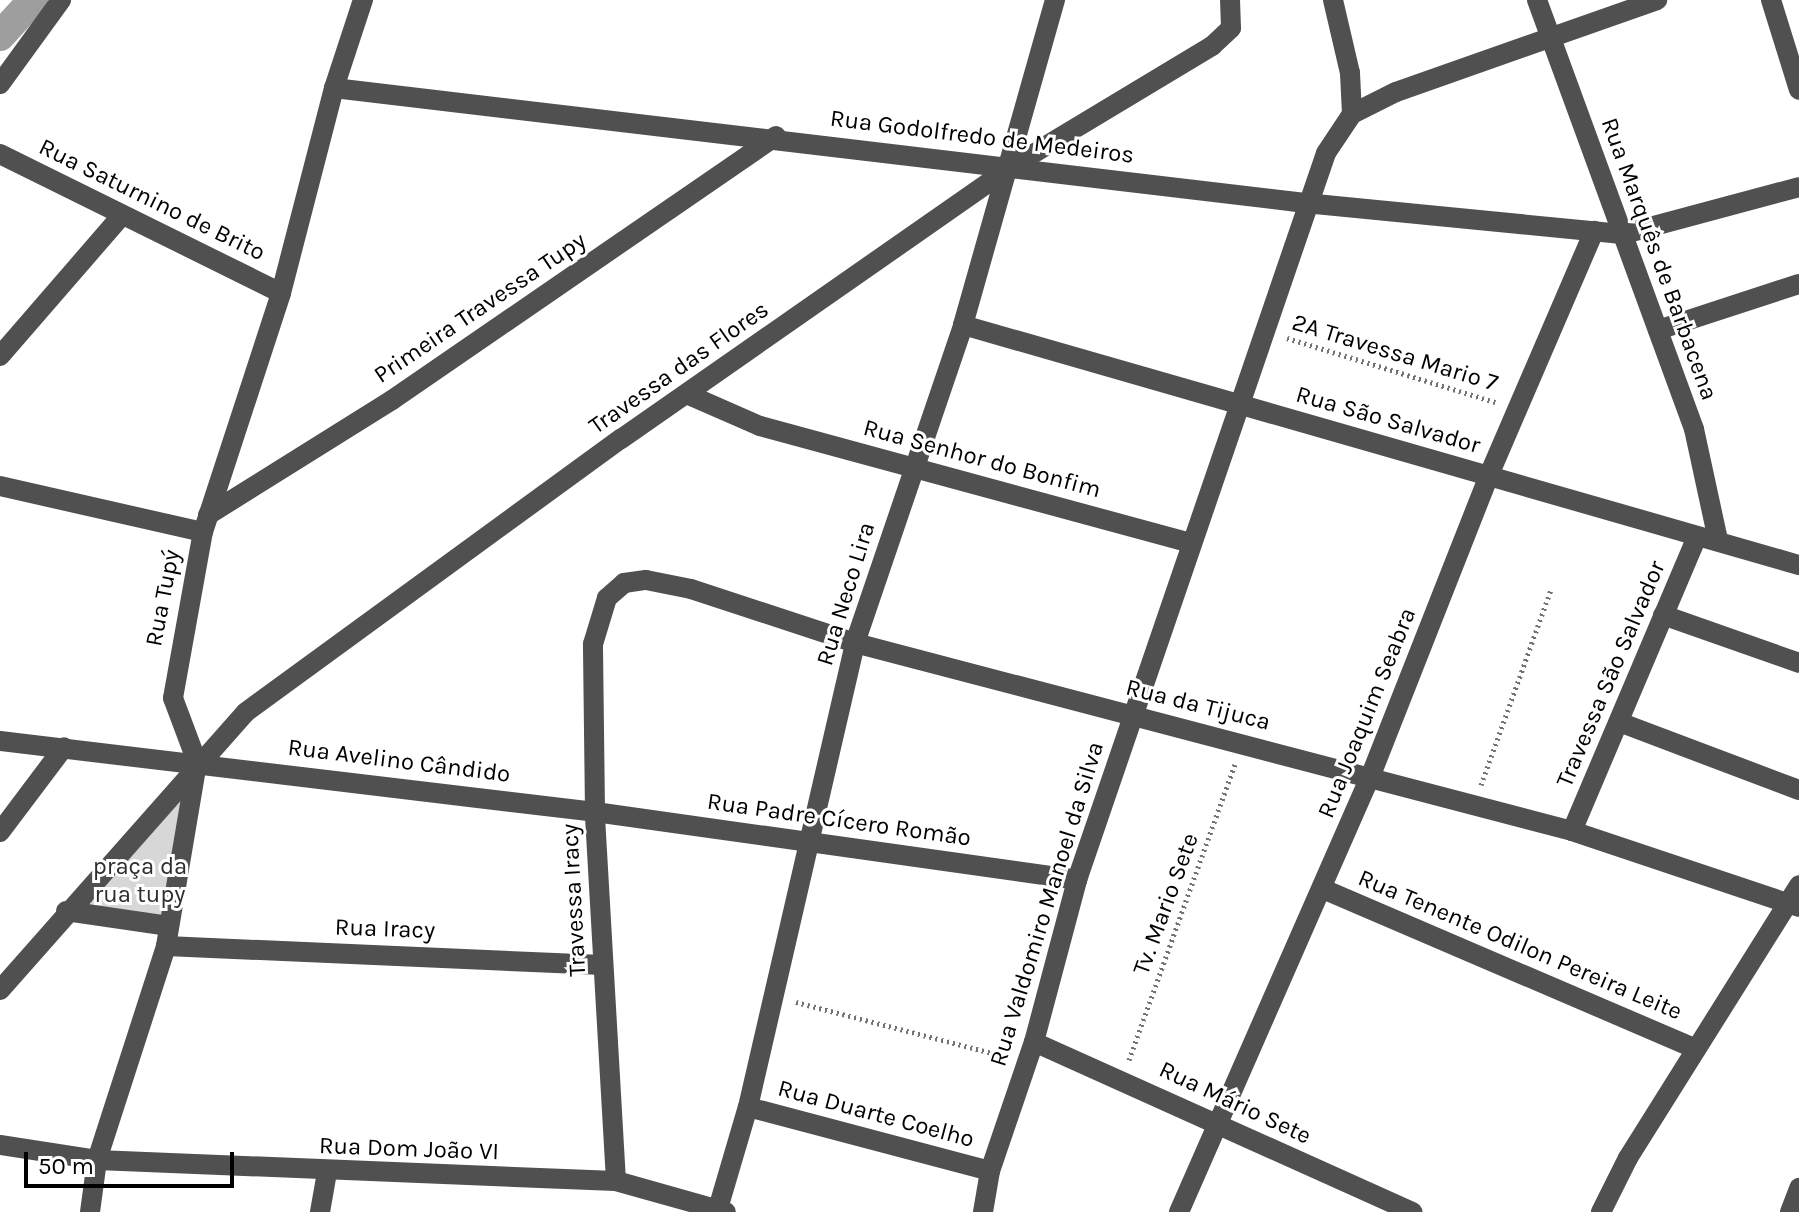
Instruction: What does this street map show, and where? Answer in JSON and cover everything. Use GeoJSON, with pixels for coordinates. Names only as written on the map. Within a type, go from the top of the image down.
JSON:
{"type":"FeatureCollection","features":[{"type":"Feature","properties":{"kind":"street"},"geometry":{"type":"LineString","coordinates":[[0,84],[61,0]]}},
{"type":"Feature","properties":{"kind":"street","name":"Rua Tupý"},"geometry":{"type":"LineString","coordinates":[[197,762],[173,698],[205,523],[281,293],[334,88],[363,0]]}},
{"type":"Feature","properties":{"kind":"street","name":"Rua Neco Lira"},"geometry":{"type":"LineString","coordinates":[[720,1211],[748,1107],[771,996],[855,643],[963,325],[1055,0]]}},
{"type":"Feature","properties":{"kind":"street","name":"Travessa das Flores"},"geometry":{"type":"LineString","coordinates":[[0,990],[197,762],[246,712],[1009,168],[1212,46],[1231,28],[1230,0]]}},
{"type":"Feature","properties":{"kind":"street"},"geometry":{"type":"LineString","coordinates":[[1333,0],[1350,73],[1352,114],[1449,70],[1657,0]]}},
{"type":"Feature","properties":{"kind":"street","name":"Rua Marquês de Barbacena"},"geometry":{"type":"LineString","coordinates":[[1537,0],[1694,429],[1708,538]]}},
{"type":"Feature","properties":{"kind":"street"},"geometry":{"type":"LineString","coordinates":[[1771,0],[1799,90]]}},
{"type":"Feature","properties":{"kind":"street","name":"Rua Godolfredo de Medeiros"},"geometry":{"type":"LineString","coordinates":[[334,88],[776,136],[1009,168],[1305,203],[1624,234]]}},
{"type":"Feature","properties":{"kind":"street","name":"Rua Valdomiro Manoel da Silva"},"geometry":{"type":"LineString","coordinates":[[983,1212],[990,1171],[1034,1042],[1077,880],[1261,331],[1305,203],[1326,153],[1352,114]]}},
{"type":"Feature","properties":{"kind":"street","name":"Primeira Travessa Tupy"},"geometry":{"type":"LineString","coordinates":[[205,523],[392,400],[776,136]]}},
{"type":"Feature","properties":{"kind":"street","name":"Rua Saturnino de Brito"},"geometry":{"type":"LineString","coordinates":[[0,154],[281,293]]}},
{"type":"Feature","properties":{"kind":"street"},"geometry":{"type":"LineString","coordinates":[[1624,234],[1799,187]]}},
{"type":"Feature","properties":{"kind":"street"},"geometry":{"type":"LineString","coordinates":[[0,356],[122,215]]}},
{"type":"Feature","properties":{"kind":"street","name":"Rua Joaquim Seabra"},"geometry":{"type":"LineString","coordinates":[[1179,1212],[1323,889],[1489,475],[1594,231]]}},
{"type":"Feature","properties":{"kind":"street"},"geometry":{"type":"LineString","coordinates":[[1658,330],[1799,284]]}},
{"type":"Feature","properties":{"kind":"street","name":"Rua São Salvador"},"geometry":{"type":"LineString","coordinates":[[963,325],[1799,565]]}},
{"type":"Feature","properties":{"kind":"street","name":"Rua Senhor do Bonfim"},"geometry":{"type":"LineString","coordinates":[[689,395],[760,426],[913,465],[1190,543]]}},
{"type":"Feature","properties":{"kind":"street"},"geometry":{"type":"LineString","coordinates":[[0,486],[205,523]]}},
{"type":"Feature","properties":{"kind":"street","name":"Travessa São Salvador"},"geometry":{"type":"LineString","coordinates":[[1572,831],[1663,615],[1708,538]]}},
{"type":"Feature","properties":{"kind":"street","name":"Rua da Tijuca"},"geometry":{"type":"LineString","coordinates":[[599,617],[607,598],[624,583],[646,580],[691,589],[855,643],[1132,716],[1243,741],[1369,780],[1572,831],[1793,905]]}},
{"type":"Feature","properties":{"kind":"street"},"geometry":{"type":"LineString","coordinates":[[1663,615],[1799,663]]}},
{"type":"Feature","properties":{"kind":"street","name":"Travessa Iracy"},"geometry":{"type":"LineString","coordinates":[[599,617],[593,644],[595,812],[616,1181]]}},
{"type":"Feature","properties":{"kind":"street"},"geometry":{"type":"LineString","coordinates":[[1619,722],[1799,790]]}},
{"type":"Feature","properties":{"kind":"street","name":"Rua Avelino Cândido"},"geometry":{"type":"LineString","coordinates":[[0,741],[197,762],[595,812]]}},
{"type":"Feature","properties":{"kind":"street"},"geometry":{"type":"LineString","coordinates":[[0,832],[64,747]]}},
{"type":"Feature","properties":{"kind":"street"},"geometry":{"type":"LineString","coordinates":[[90,1212],[97,1160],[167,936],[197,762]]}},
{"type":"Feature","properties":{"kind":"street","name":"Rua Padre Cícero Romão"},"geometry":{"type":"LineString","coordinates":[[595,812],[1077,880]]}},
{"type":"Feature","properties":{"kind":"street"},"geometry":{"type":"LineString","coordinates":[[1601,1212],[1628,1158],[1696,1049],[1793,905],[1799,885]]}},
{"type":"Feature","properties":{"kind":"street","name":"Rua Tenente Odilon Pereira Leite"},"geometry":{"type":"LineString","coordinates":[[1323,889],[1696,1049]]}},
{"type":"Feature","properties":{"kind":"street","name":"Rua Iracy"},"geometry":{"type":"LineString","coordinates":[[66,911],[167,936],[603,965]]}},
{"type":"Feature","properties":{"kind":"street","name":"Rua Mário Sete"},"geometry":{"type":"LineString","coordinates":[[1034,1042],[1122,1079],[1370,1203],[1413,1212]]}},
{"type":"Feature","properties":{"kind":"street","name":"Rua Duarte Coelho"},"geometry":{"type":"LineString","coordinates":[[748,1107],[990,1171]]}},
{"type":"Feature","properties":{"kind":"street","name":"Rua Dom João VI"},"geometry":{"type":"LineString","coordinates":[[0,1145],[97,1160],[327,1173],[616,1181],[720,1211]]}},
{"type":"Feature","properties":{"kind":"street"},"geometry":{"type":"LineString","coordinates":[[320,1212],[327,1173]]}},
{"type":"Feature","properties":{"kind":"street"},"geometry":{"type":"LineString","coordinates":[[1790,1212],[1799,1188]]}},
{"type":"Feature","properties":{"kind":"path","name":"2A Travessa Mario 7"},"geometry":{"type":"LineString","coordinates":[[1261,331],[1519,409]]}},
{"type":"Feature","properties":{"kind":"path"},"geometry":{"type":"LineString","coordinates":[[1474,805],[1551,589]]}},
{"type":"Feature","properties":{"kind":"path","name":"Tv. Mario Sete"},"geometry":{"type":"LineString","coordinates":[[1122,1079],[1243,741]]}},
{"type":"Feature","properties":{"kind":"path"},"geometry":{"type":"LineString","coordinates":[[771,996],[1027,1062]]}},
{"type":"Feature","properties":{"kind":"green space","name":"praça da rua tupy"},"geometry":{"type":"Polygon","coordinates":[[[197,762],[169,926],[70,906],[197,762]]]}},
{"type":"Feature","properties":{"kind":"waterway"},"geometry":{"type":"LineString","coordinates":[[0,36],[33,0]]}}]}
